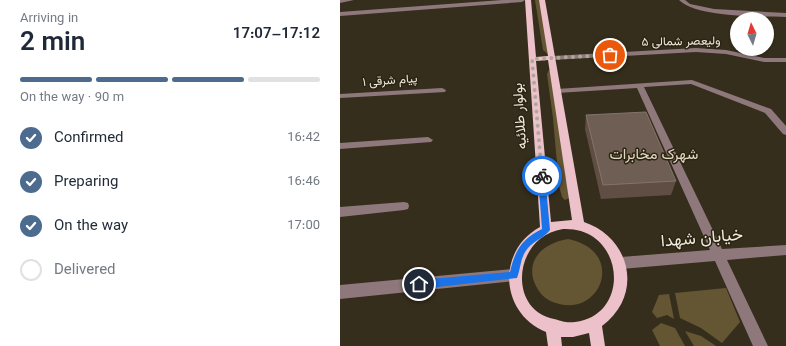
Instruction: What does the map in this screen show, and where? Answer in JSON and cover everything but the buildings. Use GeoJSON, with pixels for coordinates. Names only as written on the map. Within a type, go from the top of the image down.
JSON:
{"type":"FeatureCollection","features":[{"type":"Feature","properties":{"kind":"main road","name":"بولوار طلائیه"},"geometry":{"type":"LineString","coordinates":[[528,0],[546,230]]}},
{"type":"Feature","properties":{"kind":"main road"},"geometry":{"type":"LineString","coordinates":[[542,0],[579,227]]}},
{"type":"Feature","properties":{"kind":"main road"},"geometry":{"type":"LineString","coordinates":[[532,59],[552,58]]}},
{"type":"Feature","properties":{"kind":"main road"},"geometry":{"type":"LineString","coordinates":[[558,227],[579,227],[596,233],[607,241],[615,251],[621,263],[623,277],[621,292],[614,305],[604,317],[594,322],[573,328],[553,326],[541,321],[528,312],[519,299],[514,285],[517,258],[524,246],[534,237],[546,230],[558,227]]}},
{"type":"Feature","properties":{"kind":"main road"},"geometry":{"type":"LineString","coordinates":[[594,322],[598,346]]}},
{"type":"Feature","properties":{"kind":"main road"},"geometry":{"type":"LineString","coordinates":[[553,326],[555,346]]}},
{"type":"Feature","properties":{"kind":"street"},"geometry":{"type":"LineString","coordinates":[[340,1],[351,0]]}},
{"type":"Feature","properties":{"kind":"street"},"geometry":{"type":"LineString","coordinates":[[340,14],[522,0]]}},
{"type":"Feature","properties":{"kind":"street"},"geometry":{"type":"LineString","coordinates":[[682,0],[684,4],[704,10],[786,15]]}},
{"type":"Feature","properties":{"kind":"street","name":"ولیعصر شمالی ۵"},"geometry":{"type":"LineString","coordinates":[[552,58],[696,50],[732,53],[764,60],[786,60]]}},
{"type":"Feature","properties":{"kind":"street"},"geometry":{"type":"LineString","coordinates":[[557,91],[692,82],[768,111],[786,132]]}},
{"type":"Feature","properties":{"kind":"street"},"geometry":{"type":"LineString","coordinates":[[639,85],[761,346]]}},
{"type":"Feature","properties":{"kind":"street","name":"پیام شرقی ۱"},"geometry":{"type":"LineString","coordinates":[[343,96],[442,90]]}},
{"type":"Feature","properties":{"kind":"street"},"geometry":{"type":"LineString","coordinates":[[340,106],[343,96]]}},
{"type":"Feature","properties":{"kind":"street"},"geometry":{"type":"LineString","coordinates":[[340,146],[428,140]]}},
{"type":"Feature","properties":{"kind":"street"},"geometry":{"type":"LineString","coordinates":[[340,212],[404,206]]}},
{"type":"Feature","properties":{"kind":"street","name":"خیابان شهدا"},"geometry":{"type":"LineString","coordinates":[[621,263],[786,250]]}},
{"type":"Feature","properties":{"kind":"street"},"geometry":{"type":"LineString","coordinates":[[340,292],[514,275]]}},
{"type":"Feature","properties":{"kind":"shaded area"},"geometry":{"type":"Polygon","coordinates":[[[535,0],[541,0],[548,54],[543,50],[535,0]]]}},
{"type":"Feature","properties":{"kind":"shaded area"},"geometry":{"type":"Polygon","coordinates":[[[549,70],[552,70],[569,198],[565,200],[562,197],[559,186],[553,118],[547,74],[549,70]]]}},
{"type":"Feature","properties":{"kind":"shaded area"},"geometry":{"type":"Polygon","coordinates":[[[568,239],[586,246],[597,256],[602,268],[601,281],[595,293],[585,301],[572,305],[556,303],[544,297],[534,281],[532,272],[533,264],[542,250],[558,241],[568,239]]]}},
{"type":"Feature","properties":{"kind":"shaded area"},"geometry":{"type":"Polygon","coordinates":[[[726,288],[740,322],[722,343],[701,328],[680,318],[675,293],[726,288]]]}},
{"type":"Feature","properties":{"kind":"shaded area"},"geometry":{"type":"Polygon","coordinates":[[[669,294],[674,319],[667,315],[657,318],[652,312],[659,295],[669,294]]]}},
{"type":"Feature","properties":{"kind":"shaded area"},"geometry":{"type":"Polygon","coordinates":[[[661,323],[675,328],[685,346],[660,346],[652,330],[661,323]]]}},
{"type":"Feature","properties":{"kind":"shaded area"},"geometry":{"type":"Polygon","coordinates":[[[685,331],[701,336],[716,346],[694,346],[685,331]]]}},
{"type":"Feature","properties":{"kind":"way so far"},"geometry":{"type":"LineString","coordinates":[[542,176],[532,59],[610,55]]}},
{"type":"Feature","properties":{"kind":"district","name":"شهرک مخابرات"},"geometry":{"type":"Point","coordinates":[654,155]}},
{"type":"Feature","properties":{"kind":"route"},"geometry":{"type":"LineString","coordinates":[[419,284],[514,275],[517,258],[524,246],[534,237],[546,230],[542,176]]}}]}
